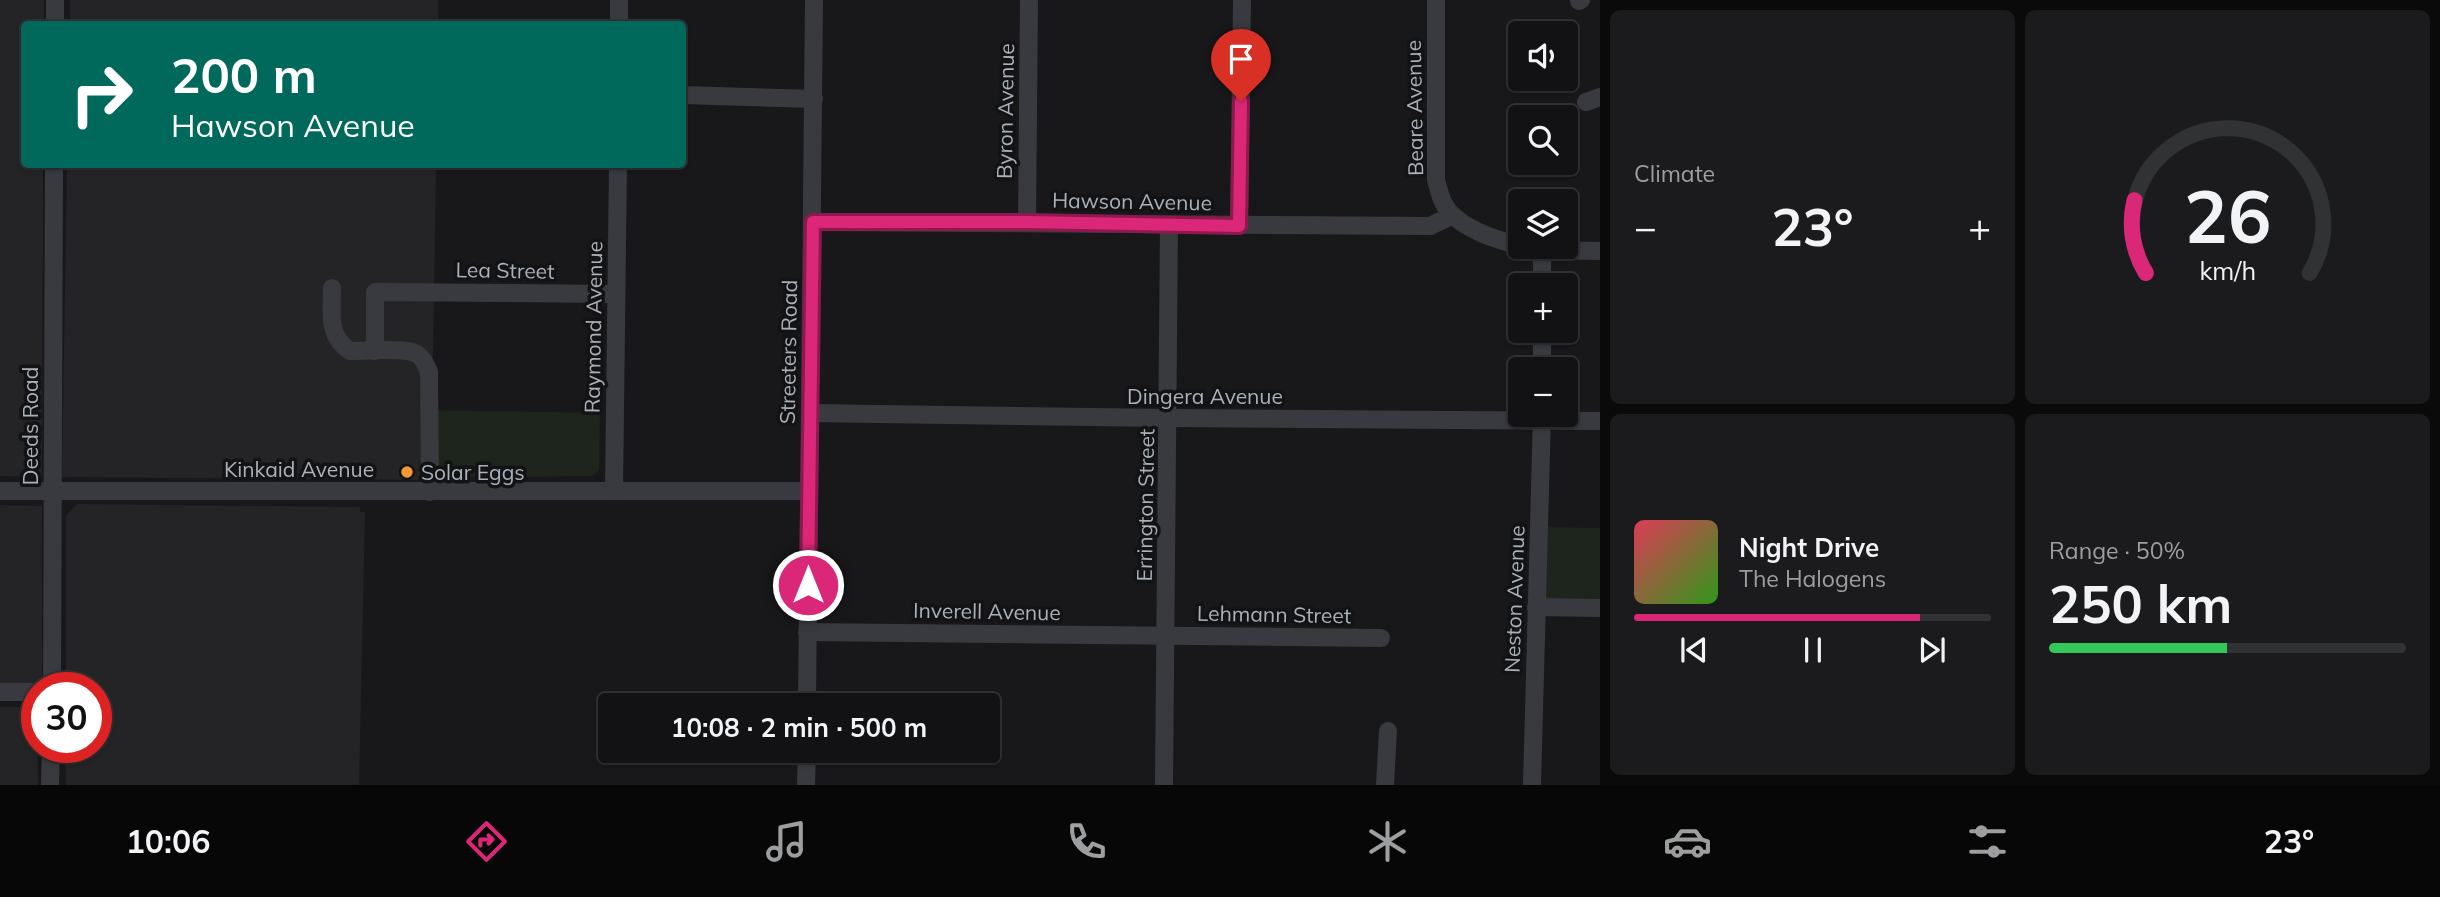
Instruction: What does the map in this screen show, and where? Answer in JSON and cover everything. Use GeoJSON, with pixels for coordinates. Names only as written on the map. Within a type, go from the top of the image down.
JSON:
{"type":"FeatureCollection","features":[{"type":"Feature","properties":{"kind":"street"},"geometry":{"type":"LineString","coordinates":[[55,0],[55,21]]}},
{"type":"Feature","properties":{"kind":"street"},"geometry":{"type":"LineString","coordinates":[[619,0],[619,21]]}},
{"type":"Feature","properties":{"kind":"street","name":"Streeters Road"},"geometry":{"type":"LineString","coordinates":[[807,693],[814,0]]}},
{"type":"Feature","properties":{"kind":"street","name":"Byron Avenue"},"geometry":{"type":"LineString","coordinates":[[1027,222],[1029,0]]}},
{"type":"Feature","properties":{"kind":"street"},"geometry":{"type":"LineString","coordinates":[[1239,226],[1242,0]]}},
{"type":"Feature","properties":{"kind":"street","name":"Beare Avenue"},"geometry":{"type":"LineString","coordinates":[[1436,0],[1436,180],[1449,212]]}},
{"type":"Feature","properties":{"kind":"street"},"geometry":{"type":"LineString","coordinates":[[686,95],[814,99]]}},
{"type":"Feature","properties":{"kind":"street","name":"Deeds Road"},"geometry":{"type":"LineString","coordinates":[[52,672],[54,168]]}},
{"type":"Feature","properties":{"kind":"street","name":"Raymond Avenue"},"geometry":{"type":"LineString","coordinates":[[614,491],[618,168]]}},
{"type":"Feature","properties":{"kind":"street"},"geometry":{"type":"LineString","coordinates":[[1449,212],[1480,233],[1508,242]]}},
{"type":"Feature","properties":{"kind":"street","name":"Hawson Avenue"},"geometry":{"type":"LineString","coordinates":[[813,222],[1430,226],[1445,219],[1449,212]]}},
{"type":"Feature","properties":{"kind":"street","name":"Errington Street"},"geometry":{"type":"LineString","coordinates":[[1164,785],[1169,225]]}},
{"type":"Feature","properties":{"kind":"street"},"geometry":{"type":"LineString","coordinates":[[1578,250],[1600,251]]}},
{"type":"Feature","properties":{"kind":"street"},"geometry":{"type":"LineString","coordinates":[[332,288],[332,332],[338,341],[350,351],[411,351],[418,355],[429,372],[430,492]]}},
{"type":"Feature","properties":{"kind":"street","name":"Lea Street"},"geometry":{"type":"LineString","coordinates":[[375,351],[375,292],[616,294]]}},
{"type":"Feature","properties":{"kind":"street","name":"Dingera Avenue"},"geometry":{"type":"LineString","coordinates":[[810,413],[1168,418],[1508,417]]}},
{"type":"Feature","properties":{"kind":"street","name":"Dingera Avenue"},"geometry":{"type":"LineString","coordinates":[[1578,419],[1600,421]]}},
{"type":"Feature","properties":{"kind":"street","name":"Neston Avenue"},"geometry":{"type":"LineString","coordinates":[[1532,785],[1542,427]]}},
{"type":"Feature","properties":{"kind":"street","name":"Kinkaid Avenue"},"geometry":{"type":"LineString","coordinates":[[0,491],[808,491]]}},
{"type":"Feature","properties":{"kind":"street"},"geometry":{"type":"LineString","coordinates":[[1536,607],[1600,608]]}},
{"type":"Feature","properties":{"kind":"street","name":"Inverell Avenue"},"geometry":{"type":"LineString","coordinates":[[807,632],[1166,636]]}},
{"type":"Feature","properties":{"kind":"street","name":"Lehmann Street"},"geometry":{"type":"LineString","coordinates":[[1166,636],[1381,638]]}},
{"type":"Feature","properties":{"kind":"street"},"geometry":{"type":"LineString","coordinates":[[0,692],[21,692]]}},
{"type":"Feature","properties":{"kind":"street"},"geometry":{"type":"LineString","coordinates":[[1385,785],[1388,732]]}},
{"type":"Feature","properties":{"kind":"street"},"geometry":{"type":"LineString","coordinates":[[51,763],[51,785]]}},
{"type":"Feature","properties":{"kind":"street"},"geometry":{"type":"LineString","coordinates":[[806,785],[807,763]]}},
{"type":"Feature","properties":{"kind":"shaded area"},"geometry":{"type":"Polygon","coordinates":[[[0,0],[44,0],[44,21],[21,21],[21,168],[43,168],[42,477],[0,476],[0,0]]]}},
{"type":"Feature","properties":{"kind":"shaded area"},"geometry":{"type":"Polygon","coordinates":[[[70,0],[438,0],[438,21],[70,21],[70,0]]]}},
{"type":"Feature","properties":{"kind":"shaded area"},"geometry":{"type":"Polygon","coordinates":[[[67,168],[436,168],[431,480],[62,477],[67,168]]]}},
{"type":"Feature","properties":{"kind":"shaded area"},"geometry":{"type":"Polygon","coordinates":[[[433,410],[600,413],[599,470],[593,476],[431,478],[433,410]]]}},
{"type":"Feature","properties":{"kind":"shaded area"},"geometry":{"type":"Polygon","coordinates":[[[77,504],[360,507],[360,512],[365,512],[359,785],[66,785],[66,763],[112,763],[112,672],[66,672],[66,516],[77,504]]]}},
{"type":"Feature","properties":{"kind":"shaded area"},"geometry":{"type":"Polygon","coordinates":[[[0,505],[42,506],[42,672],[21,672],[21,685],[0,685],[0,505]]]}},
{"type":"Feature","properties":{"kind":"shaded area"},"geometry":{"type":"Polygon","coordinates":[[[1538,527],[1600,528],[1600,608],[1536,607],[1538,527]]]}},
{"type":"Feature","properties":{"kind":"shaded area"},"geometry":{"type":"Polygon","coordinates":[[[0,707],[21,707],[21,763],[38,763],[38,785],[0,785],[0,707]]]}},
{"type":"Feature","properties":{"kind":"place","name":"Solar Eggs"},"geometry":{"type":"Point","coordinates":[407,472]}},
{"type":"Feature","properties":{"kind":"route"},"geometry":{"type":"LineString","coordinates":[[808,585],[813,222],[1239,226],[1241,101]]}}]}
